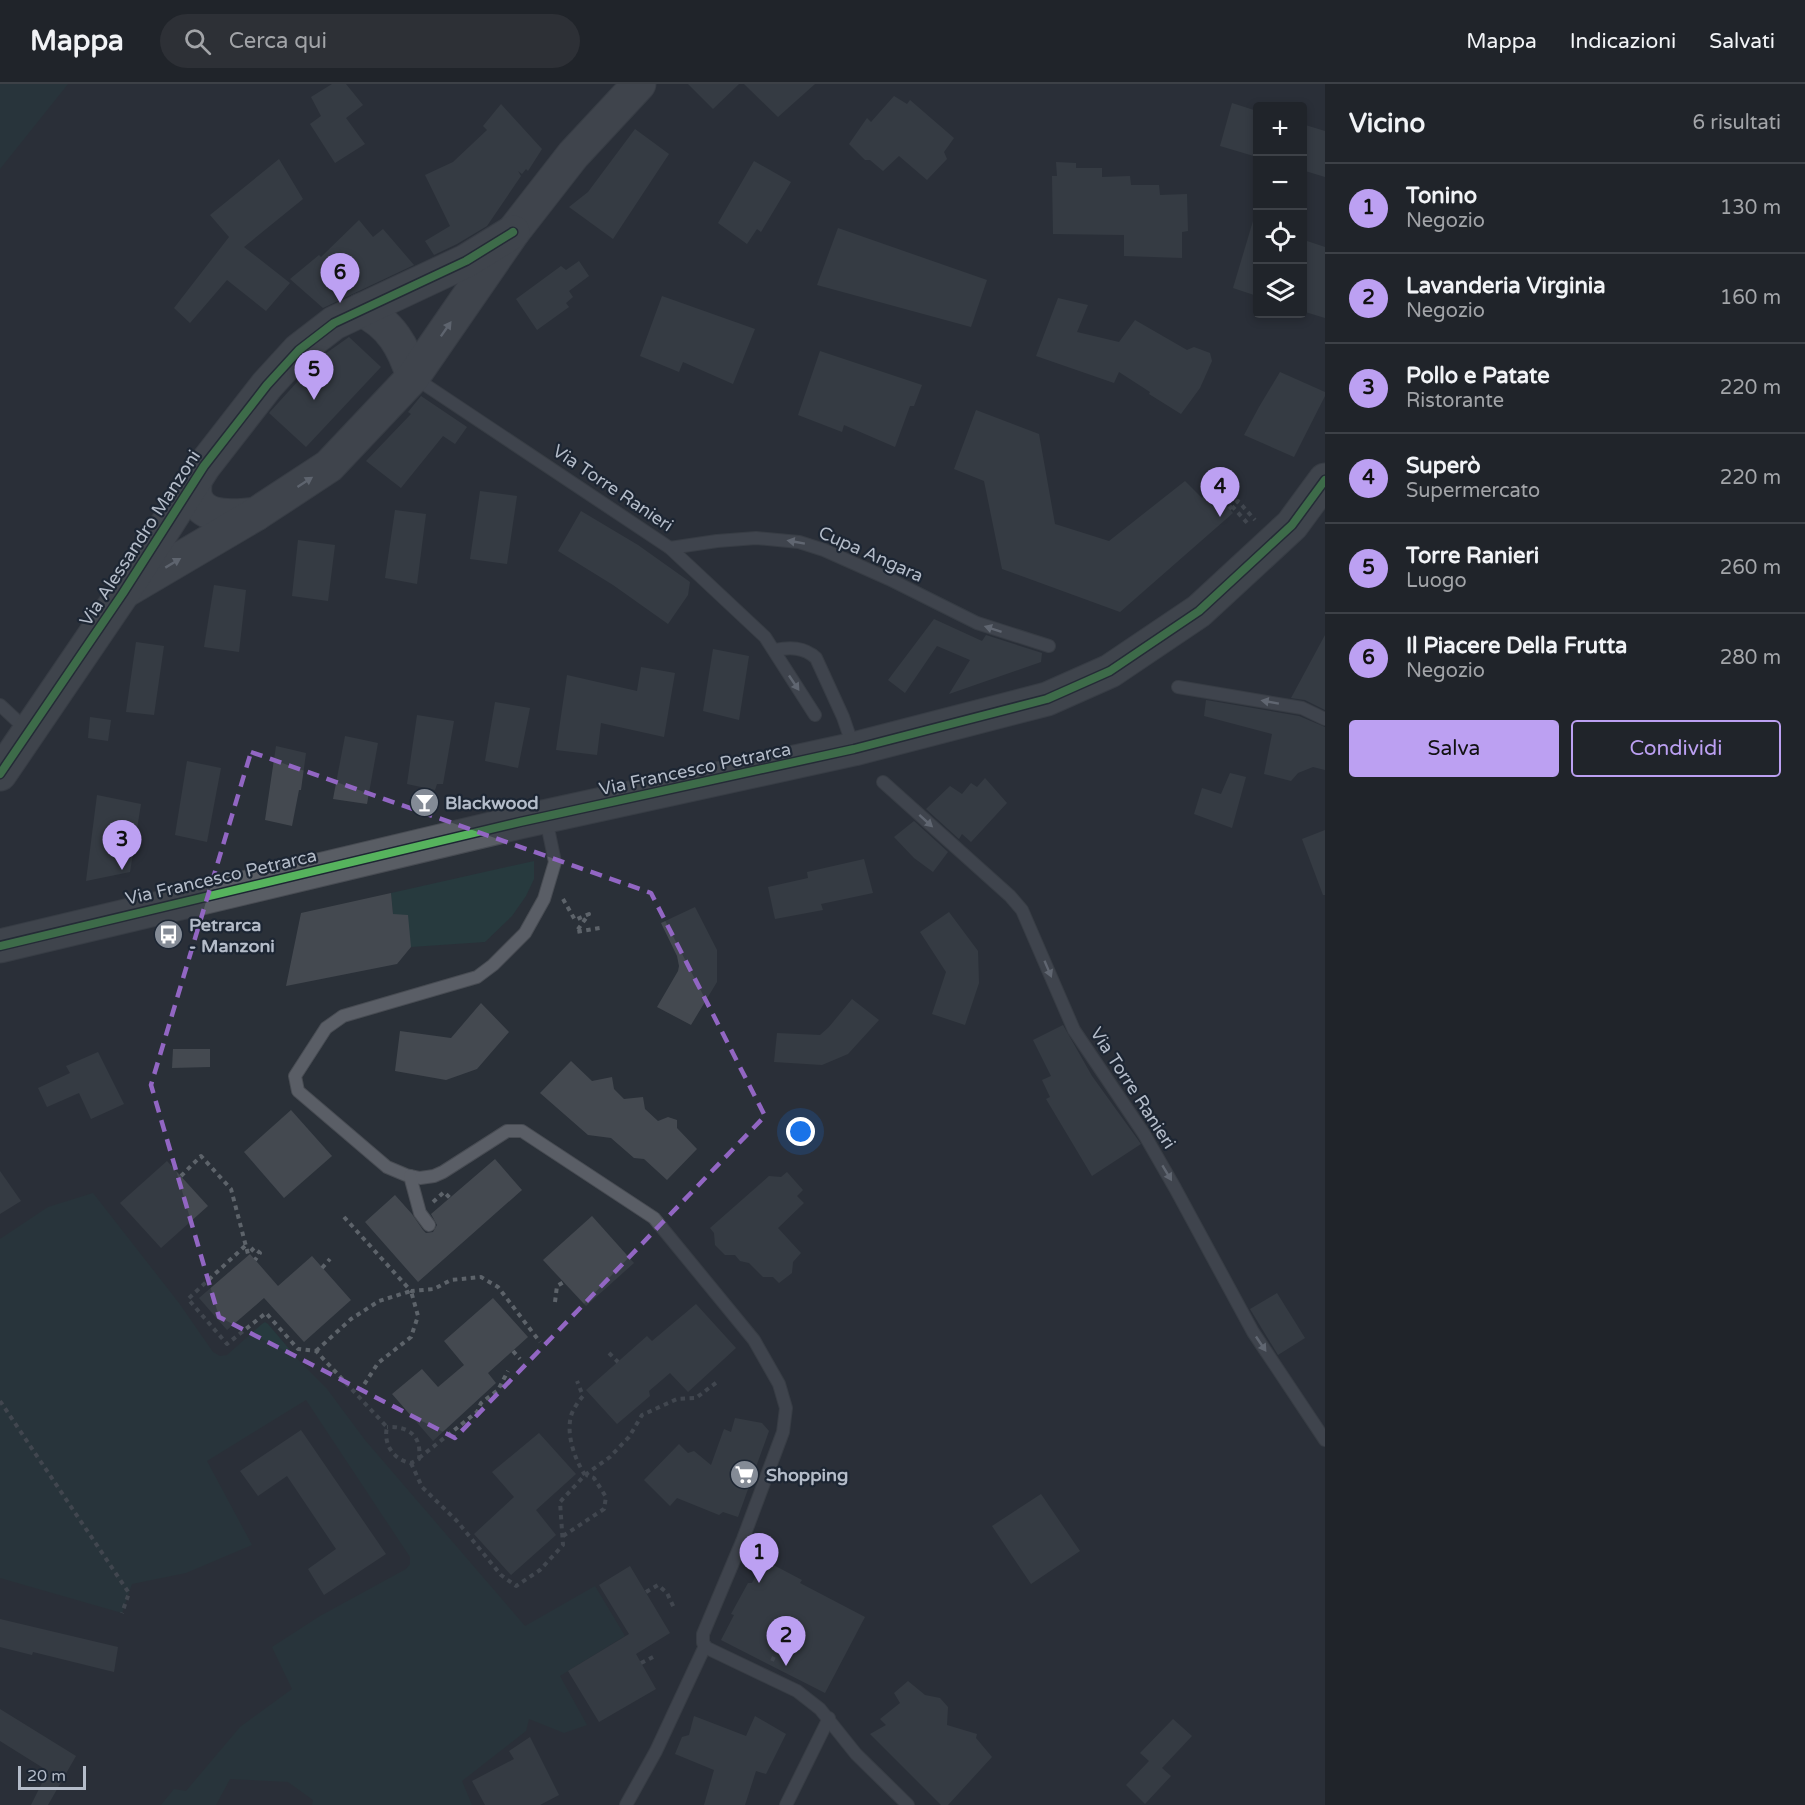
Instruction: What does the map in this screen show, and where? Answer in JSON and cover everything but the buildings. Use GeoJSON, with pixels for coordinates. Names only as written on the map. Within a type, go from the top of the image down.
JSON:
{"type":"FeatureCollection","features":[{"type":"Feature","properties":{"kind":"street","name":"Via Alessandro Manzoni"},"geometry":{"type":"LineString","coordinates":[[123,592],[256,514],[329,466],[413,377],[513,232],[573,155],[639,84]]}},
{"type":"Feature","properties":{"kind":"street","name":"Via Alessandro Manzoni"},"geometry":{"type":"LineString","coordinates":[[0,774],[123,592],[195,479],[267,385],[299,350],[334,323],[466,261],[513,232]]}},
{"type":"Feature","properties":{"kind":"street"},"geometry":{"type":"LineString","coordinates":[[361,310],[373,315],[399,342],[407,357],[413,377]]}},
{"type":"Feature","properties":{"kind":"street"},"geometry":{"type":"LineString","coordinates":[[195,479],[196,498],[204,508],[217,515],[256,514]]}},
{"type":"Feature","properties":{"kind":"street","name":"Via Francesco Petrarca"},"geometry":{"type":"LineString","coordinates":[[0,946],[545,817],[854,749],[1047,699],[1110,671],[1199,611],[1292,525],[1325,480]]}},
{"type":"Feature","properties":{"kind":"street","name":"Via Francesco Petrarca"},"geometry":{"type":"LineString","coordinates":[[0,924],[42,927],[80,926]]}},
{"type":"Feature","properties":{"kind":"lane","name":"Via Torre Ranieri"},"geometry":{"type":"LineString","coordinates":[[413,377],[670,548],[765,638],[775,650],[784,669],[815,715]]}},
{"type":"Feature","properties":{"kind":"lane","name":"Cupa Angara"},"geometry":{"type":"LineString","coordinates":[[670,548],[756,538],[799,542],[824,550],[889,579],[977,623],[1049,646]]}},
{"type":"Feature","properties":{"kind":"lane"},"geometry":{"type":"LineString","coordinates":[[775,650],[794,648],[810,652],[816,658],[843,717],[854,749]]}},
{"type":"Feature","properties":{"kind":"lane"},"geometry":{"type":"LineString","coordinates":[[1178,687],[1302,708],[1325,719]]}},
{"type":"Feature","properties":{"kind":"lane"},"geometry":{"type":"LineString","coordinates":[[0,705],[29,732]]}},
{"type":"Feature","properties":{"kind":"lane","name":"Via Torre Ranieri"},"geometry":{"type":"LineString","coordinates":[[883,782],[1010,896],[1022,910],[1074,1030],[1144,1134],[1254,1332],[1325,1440]]}},
{"type":"Feature","properties":{"kind":"lane"},"geometry":{"type":"LineString","coordinates":[[545,817],[555,862],[544,899],[525,933],[493,965],[477,977],[343,1016],[326,1028],[295,1076],[298,1091],[387,1167],[410,1176],[420,1178],[434,1176],[507,1131],[522,1131],[654,1218],[754,1340],[779,1384],[786,1408],[785,1421],[743,1539],[704,1634],[705,1646],[656,1751],[626,1805]]}},
{"type":"Feature","properties":{"kind":"lane"},"geometry":{"type":"LineString","coordinates":[[410,1176],[420,1213],[429,1226]]}},
{"type":"Feature","properties":{"kind":"lane"},"geometry":{"type":"LineString","coordinates":[[705,1646],[797,1691],[815,1704],[829,1718],[856,1754],[909,1805]]}},
{"type":"Feature","properties":{"kind":"lane"},"geometry":{"type":"LineString","coordinates":[[786,1805],[829,1718]]}},
{"type":"Feature","properties":{"kind":"path"},"geometry":{"type":"LineString","coordinates":[[1249,525],[1230,507],[1238,501],[1255,520]]}},
{"type":"Feature","properties":{"kind":"path"},"geometry":{"type":"LineString","coordinates":[[572,915],[575,920],[589,914],[576,932],[600,928]]}},
{"type":"Feature","properties":{"kind":"path"},"geometry":{"type":"LineString","coordinates":[[181,1176],[201,1156],[231,1189],[248,1254],[254,1248],[260,1253],[255,1260]]}},
{"type":"Feature","properties":{"kind":"path"},"geometry":{"type":"LineString","coordinates":[[344,1217],[411,1291],[418,1316],[411,1337],[378,1363],[358,1394]]}},
{"type":"Feature","properties":{"kind":"path"},"geometry":{"type":"LineString","coordinates":[[245,1246],[188,1299],[227,1344],[266,1313],[298,1349],[316,1351],[366,1401],[387,1427],[386,1435],[393,1454],[402,1461],[411,1463],[418,1459],[477,1412],[482,1403],[498,1390],[508,1371]]}},
{"type":"Feature","properties":{"kind":"path"},"geometry":{"type":"LineString","coordinates":[[322,1268],[330,1259]]}},
{"type":"Feature","properties":{"kind":"path"},"geometry":{"type":"LineString","coordinates":[[316,1351],[360,1313],[379,1301],[411,1291],[434,1289],[451,1280],[481,1277],[498,1287],[540,1342]]}},
{"type":"Feature","properties":{"kind":"path"},"geometry":{"type":"LineString","coordinates":[[555,1302],[557,1286],[564,1282]]}},
{"type":"Feature","properties":{"kind":"path"},"geometry":{"type":"LineString","coordinates":[[513,1351],[520,1359]]}},
{"type":"Feature","properties":{"kind":"path"},"geometry":{"type":"LineString","coordinates":[[609,1353],[618,1362]]}},
{"type":"Feature","properties":{"kind":"path"},"geometry":{"type":"LineString","coordinates":[[563,1536],[604,1509],[606,1497],[594,1478],[585,1475],[578,1464],[571,1439],[571,1417],[583,1396],[577,1381]]}},
{"type":"Feature","properties":{"kind":"path"},"geometry":{"type":"LineString","coordinates":[[411,1463],[422,1487],[456,1520],[501,1575],[516,1586],[540,1570],[563,1545],[561,1502],[585,1475],[610,1457],[629,1437],[642,1415],[677,1399],[696,1398],[717,1382]]}},
{"type":"Feature","properties":{"kind":"path"},"geometry":{"type":"LineString","coordinates":[[0,1401],[129,1593],[123,1613]]}},
{"type":"Feature","properties":{"kind":"path"},"geometry":{"type":"LineString","coordinates":[[387,1427],[399,1426],[413,1433],[418,1440],[420,1450],[418,1459]]}},
{"type":"Feature","properties":{"kind":"path"},"geometry":{"type":"LineString","coordinates":[[646,1592],[658,1585],[667,1593],[675,1610]]}},
{"type":"Feature","properties":{"kind":"path"},"geometry":{"type":"LineString","coordinates":[[775,1654],[785,1633]]}},
{"type":"Feature","properties":{"kind":"path"},"geometry":{"type":"LineString","coordinates":[[641,1663],[653,1657]]}},
{"type":"Feature","properties":{"kind":"highlighted area"},"geometry":{"type":"Polygon","coordinates":[[[251,752],[651,893],[765,1116],[455,1438],[219,1317],[151,1085],[251,752]]]}},
{"type":"Feature","properties":{"kind":"green space"},"geometry":{"type":"Polygon","coordinates":[[[0,84],[68,84],[0,169],[0,84]]]}},
{"type":"Feature","properties":{"kind":"green space"},"geometry":{"type":"Polygon","coordinates":[[[534,861],[534,879],[526,896],[512,916],[485,942],[411,947],[393,914],[391,893],[534,861]]]}},
{"type":"Feature","properties":{"kind":"green space"},"geometry":{"type":"Polygon","coordinates":[[[93,1193],[179,1303],[213,1352],[220,1356],[227,1355],[262,1324],[265,1322],[268,1324],[327,1389],[365,1440],[525,1626],[595,1586],[625,1636],[560,1676],[587,1725],[564,1733],[529,1719],[526,1731],[462,1781],[472,1805],[312,1805],[313,1800],[288,1782],[230,1779],[216,1805],[161,1805],[174,1789],[186,1791],[240,1727],[292,1689],[272,1647],[320,1616],[406,1569],[410,1564],[410,1557],[306,1400],[207,1461],[252,1545],[186,1573],[132,1584],[122,1613],[0,1578],[0,1239],[48,1207],[93,1193]]]}},
{"type":"Feature","properties":{"kind":"cycle path"},"geometry":{"type":"LineString","coordinates":[[0,774],[123,593],[204,466],[267,385],[299,350],[334,323],[466,261],[513,232]]}},
{"type":"Feature","properties":{"kind":"cycle path"},"geometry":{"type":"LineString","coordinates":[[0,946],[520,822],[854,749],[1047,699],[1110,671],[1199,611],[1292,525],[1325,480]]}},
{"type":"Feature","properties":{"kind":"place","name":"Il Piacere Della Frutta"},"geometry":{"type":"Point","coordinates":[340,303]}},
{"type":"Feature","properties":{"kind":"place","name":"Torre Ranieri"},"geometry":{"type":"Point","coordinates":[314,400]}},
{"type":"Feature","properties":{"kind":"place","name":"Superò"},"geometry":{"type":"Point","coordinates":[1220,517]}},
{"type":"Feature","properties":{"kind":"place","name":"Blackwood"},"geometry":{"type":"Point","coordinates":[424,803]}},
{"type":"Feature","properties":{"kind":"place","name":"Pollo e Patate"},"geometry":{"type":"Point","coordinates":[122,870]}},
{"type":"Feature","properties":{"kind":"place","name":"Petrarca - Manzoni"},"geometry":{"type":"Point","coordinates":[168,935]}},
{"type":"Feature","properties":{"kind":"place","name":"Shopping"},"geometry":{"type":"Point","coordinates":[745,1475]}},
{"type":"Feature","properties":{"kind":"place","name":"Tonino"},"geometry":{"type":"Point","coordinates":[759,1583]}},
{"type":"Feature","properties":{"kind":"place","name":"Lavanderia Virginia"},"geometry":{"type":"Point","coordinates":[786,1666]}}]}
